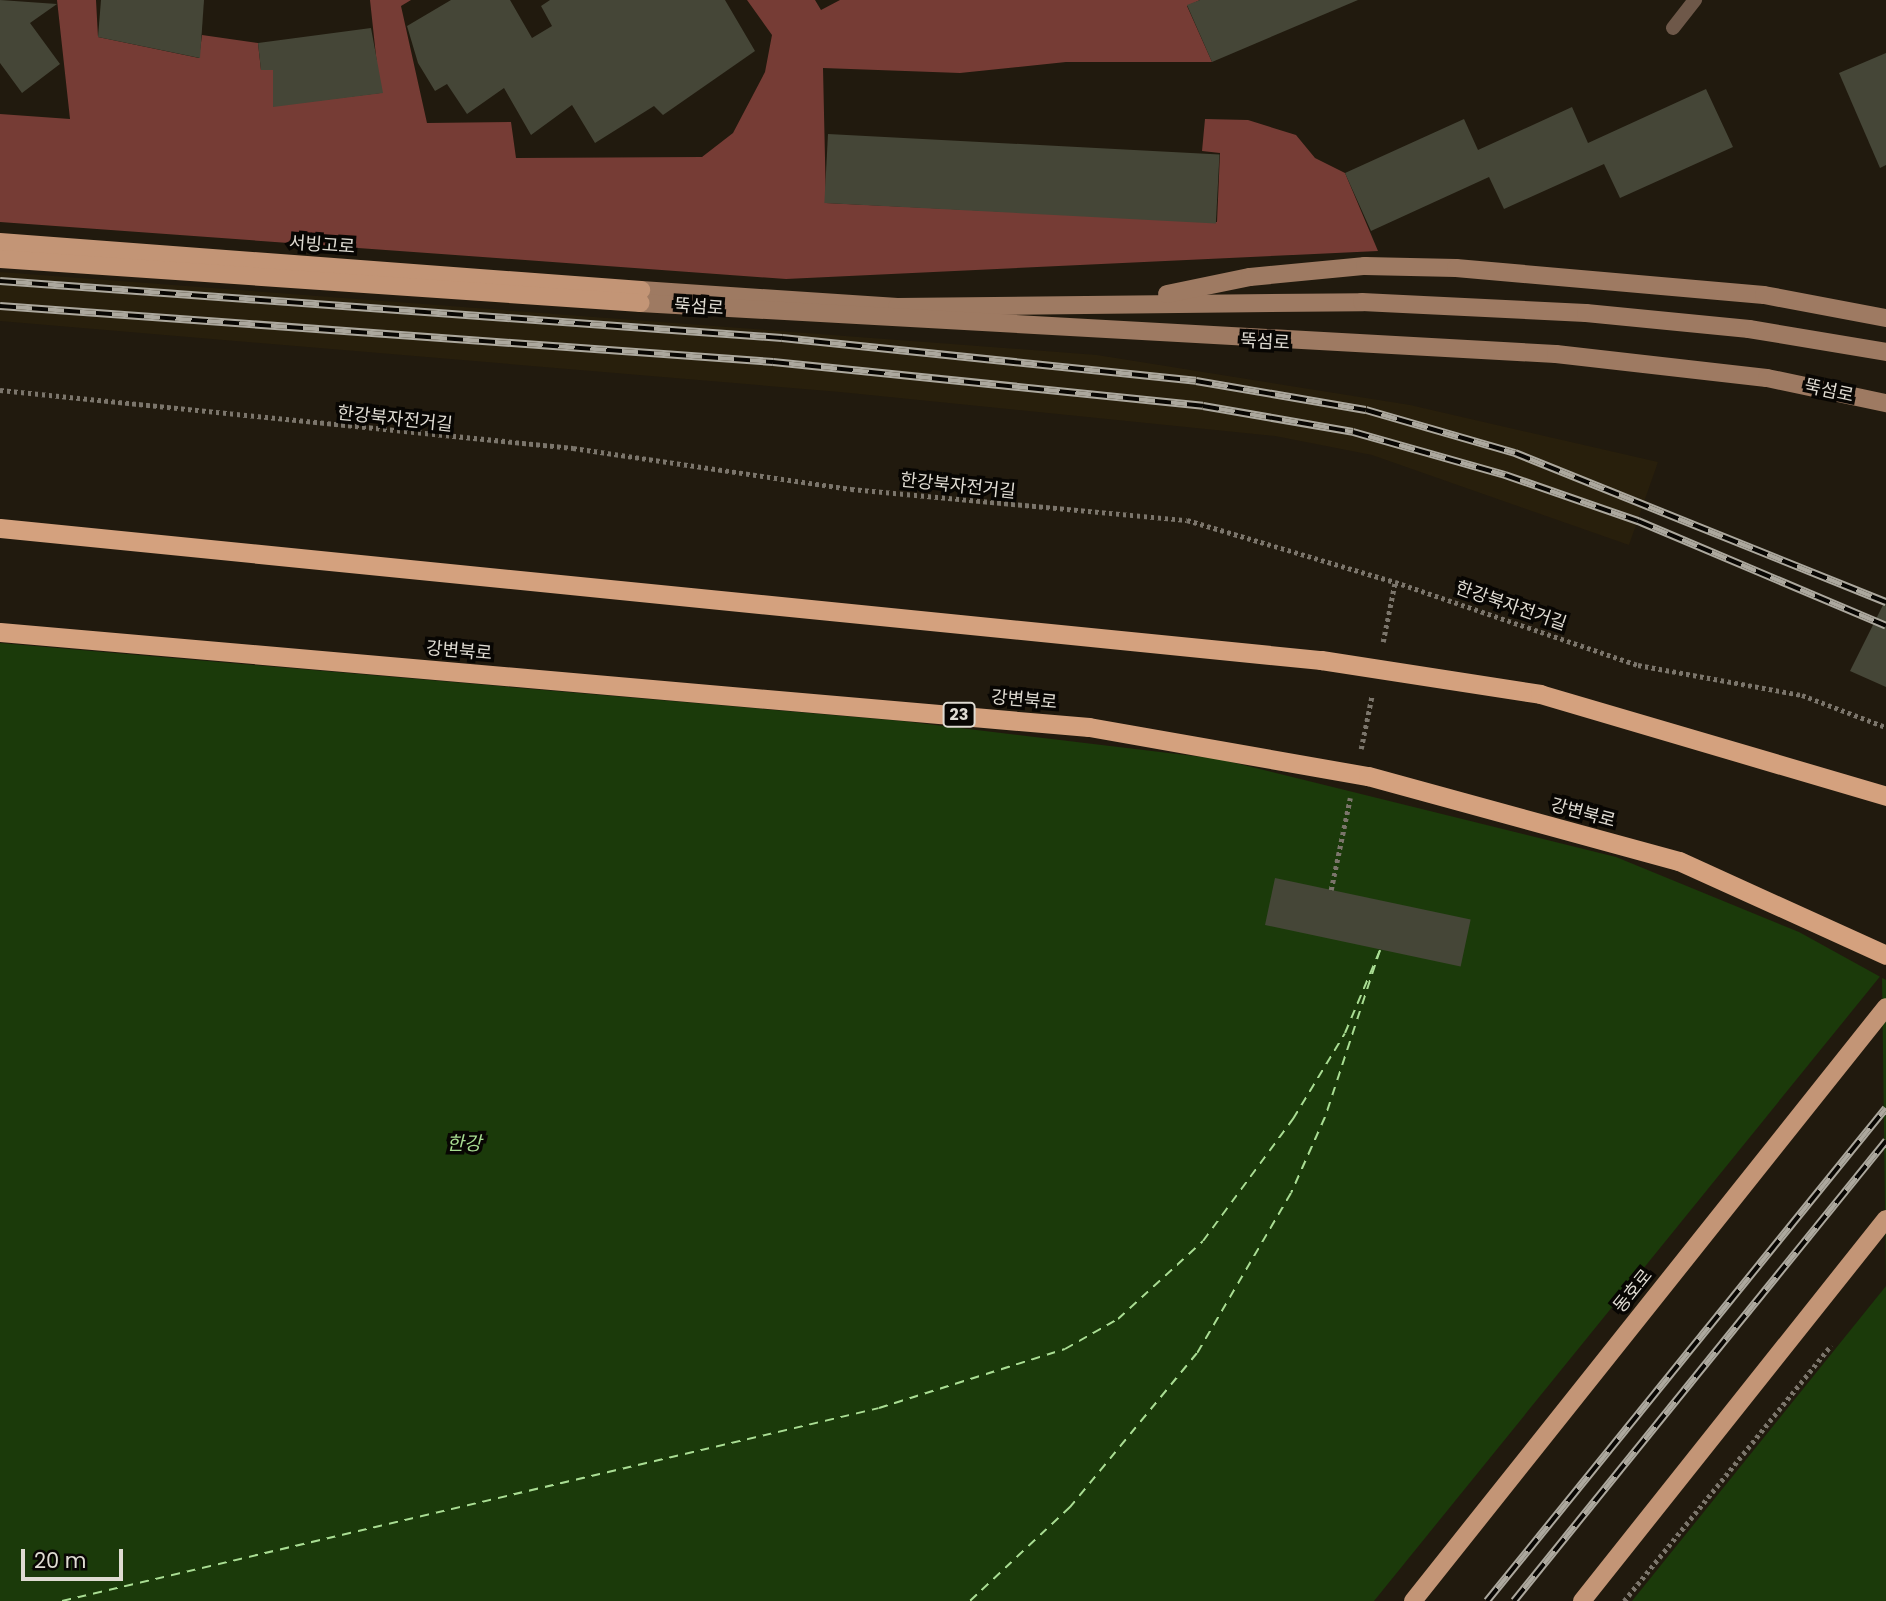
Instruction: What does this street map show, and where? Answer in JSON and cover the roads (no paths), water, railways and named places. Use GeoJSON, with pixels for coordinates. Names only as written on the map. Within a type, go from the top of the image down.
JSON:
{"type":"FeatureCollection","features":[{"type":"Feature","properties":{"kind":"highway"},"geometry":{"type":"LineString","coordinates":[[0,528],[1321,660],[1540,694],[1886,796]]}},
{"type":"Feature","properties":{"kind":"highway","name":"강변북로"},"geometry":{"type":"LineString","coordinates":[[0,632],[1089,726],[1368,776],[1679,861],[1886,955]]}},
{"type":"Feature","properties":{"kind":"main road","name":"서빙고로"},"geometry":{"type":"LineString","coordinates":[[0,242],[641,297]]}},
{"type":"Feature","properties":{"kind":"main road","name":"서빙고로"},"geometry":{"type":"LineString","coordinates":[[0,259],[641,297]]}},
{"type":"Feature","properties":{"kind":"main road"},"geometry":{"type":"LineString","coordinates":[[1132,301],[1250,276],[1365,266],[1456,268],[1764,295],[1886,318]]}},
{"type":"Feature","properties":{"kind":"main road","name":"뚝섬로"},"geometry":{"type":"LineString","coordinates":[[641,297],[897,307],[1132,301],[1362,302],[1586,313],[1749,329],[1886,352]]}},
{"type":"Feature","properties":{"kind":"main road","name":"뚝섬로"},"geometry":{"type":"LineString","coordinates":[[641,297],[1556,354],[1767,377],[1886,403]]}},
{"type":"Feature","properties":{"kind":"main road","name":"동호로"},"geometry":{"type":"LineString","coordinates":[[1413,1601],[1886,1007]]}},
{"type":"Feature","properties":{"kind":"main road"},"geometry":{"type":"LineString","coordinates":[[1582,1601],[1886,1219]]}},
{"type":"Feature","properties":{"kind":"lane"},"geometry":{"type":"LineString","coordinates":[[1673,28],[1695,0]]}},
{"type":"Feature","properties":{"kind":"water","name":"한강"},"geometry":{"type":"Polygon","coordinates":[[[0,643],[902,721],[1219,759],[1616,857],[1799,932],[1886,980],[1886,1601],[0,1601],[0,643]]]}},
{"type":"Feature","properties":{"kind":"railway"},"geometry":{"type":"LineString","coordinates":[[0,281],[782,338],[1196,381],[1366,410],[1515,453],[1886,602]]}},
{"type":"Feature","properties":{"kind":"railway"},"geometry":{"type":"LineString","coordinates":[[0,306],[773,362],[1203,406],[1353,432],[1505,475],[1638,521],[1886,626]]}},
{"type":"Feature","properties":{"kind":"railway"},"geometry":{"type":"LineString","coordinates":[[1487,1601],[1886,1108]]}},
{"type":"Feature","properties":{"kind":"railway"},"geometry":{"type":"LineString","coordinates":[[1514,1601],[1886,1141]]}}]}
